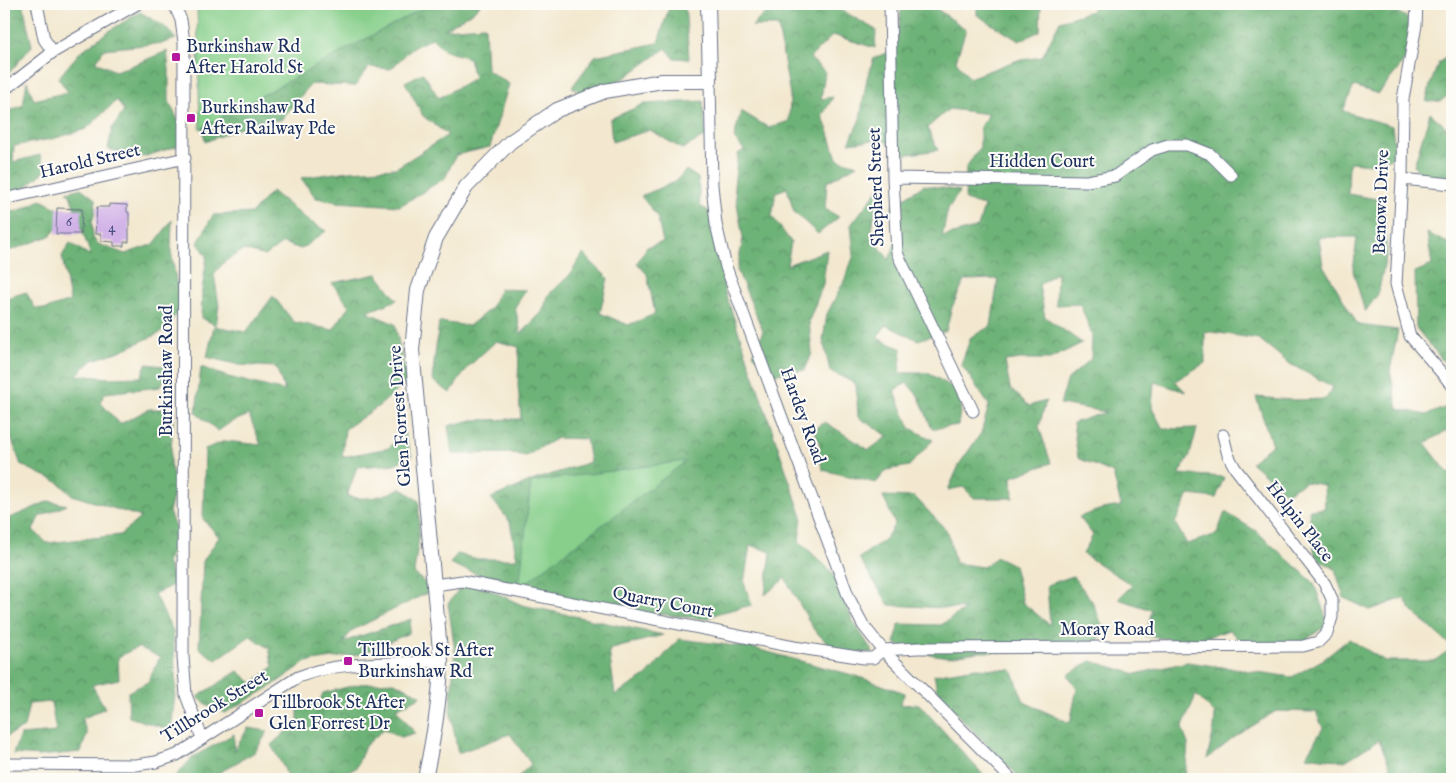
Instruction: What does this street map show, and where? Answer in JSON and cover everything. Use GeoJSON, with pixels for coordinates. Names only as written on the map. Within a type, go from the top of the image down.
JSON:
{"type":"FeatureCollection","features":[{"type":"Feature","properties":{"kind":"street"},"geometry":{"type":"LineString","coordinates":[[37,4],[44,39],[52,52]]}},
{"type":"Feature","properties":{"kind":"street"},"geometry":{"type":"LineString","coordinates":[[4,90],[52,52],[137,4]]}},
{"type":"Feature","properties":{"kind":"street","name":"Burkinshaw Road"},"geometry":{"type":"LineString","coordinates":[[174,4],[181,20],[184,42],[183,657],[186,694],[202,738]]}},
{"type":"Feature","properties":{"kind":"street","name":"Hardey Road"},"geometry":{"type":"LineString","coordinates":[[708,4],[712,185],[716,224],[726,267],[849,598],[863,625],[883,650],[1011,779]]}},
{"type":"Feature","properties":{"kind":"street","name":"Shepherd Street"},"geometry":{"type":"LineString","coordinates":[[890,4],[893,178],[897,253],[973,411]]}},
{"type":"Feature","properties":{"kind":"street","name":"Benowa Drive"},"geometry":{"type":"LineString","coordinates":[[1417,4],[1416,25],[1402,99],[1402,179],[1396,284],[1410,336],[1452,385]]}},
{"type":"Feature","properties":{"kind":"street","name":"Glen Forrest Drive"},"geometry":{"type":"LineString","coordinates":[[425,779],[439,707],[442,661],[412,350],[418,290],[436,238],[466,188],[510,142],[557,110],[605,91],[662,82],[710,81]]}},
{"type":"Feature","properties":{"kind":"street","name":"Hidden Court"},"geometry":{"type":"LineString","coordinates":[[893,178],[1102,180],[1115,176],[1152,150],[1168,145],[1187,145],[1210,154],[1231,175]]}},
{"type":"Feature","properties":{"kind":"street","name":"Harold Street"},"geometry":{"type":"LineString","coordinates":[[4,200],[185,158]]}},
{"type":"Feature","properties":{"kind":"street"},"geometry":{"type":"LineString","coordinates":[[1402,179],[1452,184]]}},
{"type":"Feature","properties":{"kind":"street","name":"Holpin Place"},"geometry":{"type":"LineString","coordinates":[[1223,435],[1228,455],[1234,468],[1325,584],[1332,599],[1332,617],[1327,633]]}},
{"type":"Feature","properties":{"kind":"street","name":"Quarry Court"},"geometry":{"type":"LineString","coordinates":[[434,586],[462,581],[794,647],[864,658],[873,658],[883,650]]}},
{"type":"Feature","properties":{"kind":"street","name":"Moray Road"},"geometry":{"type":"LineString","coordinates":[[883,650],[928,648],[1303,646],[1318,642],[1327,633]]}},
{"type":"Feature","properties":{"kind":"street","name":"Tillbrook Street"},"geometry":{"type":"LineString","coordinates":[[4,764],[136,765],[156,762],[177,755],[298,677],[317,670],[376,662],[411,663],[442,661]]}},
{"type":"Feature","properties":{"kind":"green space"},"geometry":{"type":"Polygon","coordinates":[[[23,4],[32,46],[4,79],[4,5],[23,4]]]}},
{"type":"Feature","properties":{"kind":"green space"},"geometry":{"type":"Polygon","coordinates":[[[197,4],[430,4],[200,129],[197,4]]]}},
{"type":"Feature","properties":{"kind":"green space"},"geometry":{"type":"Polygon","coordinates":[[[395,4],[481,4],[473,12],[444,29],[485,26],[487,70],[509,84],[490,147],[456,155],[445,178],[400,206],[337,202],[316,198],[301,178],[349,171],[396,168],[448,135],[423,116],[405,82],[423,73],[439,98],[474,78],[469,58],[445,51],[432,38],[412,48],[391,69],[369,67],[355,86],[311,84],[281,120],[257,121],[205,142],[201,117],[395,4]]]}},
{"type":"Feature","properties":{"kind":"green space"},"geometry":{"type":"Polygon","coordinates":[[[670,4],[685,4],[689,59],[674,58],[666,48],[626,77],[585,95],[572,87],[595,56],[658,43],[670,4]]]}},
{"type":"Feature","properties":{"kind":"green space"},"geometry":{"type":"Polygon","coordinates":[[[775,4],[837,4],[838,8],[876,30],[875,48],[833,35],[810,58],[825,72],[821,99],[833,97],[822,116],[837,159],[857,165],[827,182],[825,209],[839,217],[818,234],[794,212],[787,188],[776,192],[772,216],[791,242],[787,265],[827,250],[823,284],[809,321],[812,353],[805,370],[775,374],[753,354],[763,331],[737,270],[743,238],[734,186],[738,154],[744,150],[734,138],[741,111],[769,128],[789,121],[790,96],[778,26],[752,26],[775,4]]]}},
{"type":"Feature","properties":{"kind":"green space"},"geometry":{"type":"Polygon","coordinates":[[[902,4],[936,4],[934,7],[966,29],[956,61],[969,78],[1015,61],[1042,57],[1060,21],[1091,11],[1097,4],[1382,4],[1406,17],[1418,41],[1378,94],[1354,86],[1343,111],[1392,126],[1396,157],[1370,164],[1349,163],[1348,194],[1383,200],[1387,252],[1378,294],[1365,312],[1353,271],[1357,237],[1319,237],[1323,265],[1358,325],[1398,330],[1390,371],[1398,409],[1426,415],[1452,405],[1452,428],[1425,443],[1449,474],[1452,471],[1452,647],[1411,610],[1404,598],[1370,610],[1344,598],[1335,569],[1315,557],[1309,510],[1325,508],[1324,485],[1305,482],[1286,493],[1251,462],[1272,445],[1256,397],[1291,400],[1326,399],[1333,387],[1290,364],[1259,339],[1205,331],[1205,363],[1175,381],[1186,392],[1154,382],[1152,408],[1163,429],[1197,428],[1190,455],[1179,474],[1224,477],[1216,498],[1189,495],[1175,523],[1187,544],[1217,534],[1225,512],[1256,531],[1314,583],[1328,624],[1303,642],[1244,645],[1229,630],[1193,642],[1145,636],[1152,610],[1118,599],[1132,585],[1083,554],[1093,535],[1079,517],[1102,509],[1121,506],[1113,473],[1078,458],[1073,423],[1106,412],[1060,404],[1068,379],[1091,359],[1092,335],[1080,304],[1056,305],[1057,272],[1039,285],[1045,317],[1082,343],[1050,359],[1005,361],[1010,388],[1029,406],[1046,401],[1039,427],[1051,463],[1012,477],[1013,498],[974,498],[963,487],[948,490],[960,463],[981,433],[989,405],[961,364],[971,337],[991,326],[998,279],[965,280],[952,307],[946,331],[918,340],[886,325],[877,338],[902,349],[899,373],[928,373],[963,393],[958,425],[932,429],[919,397],[907,383],[894,390],[910,428],[933,440],[909,466],[887,470],[876,483],[823,470],[818,454],[820,445],[814,430],[825,422],[869,450],[888,436],[858,417],[856,384],[830,371],[823,340],[827,314],[845,279],[854,255],[851,225],[879,188],[871,235],[889,260],[897,238],[892,206],[924,185],[960,191],[948,209],[942,237],[978,227],[984,206],[965,200],[966,167],[980,148],[980,127],[989,114],[949,109],[927,128],[938,150],[902,155],[882,139],[849,143],[860,119],[867,78],[874,58],[896,49],[902,4]]]}},
{"type":"Feature","properties":{"kind":"green space"},"geometry":{"type":"Polygon","coordinates":[[[977,4],[1041,4],[1040,31],[1019,41],[977,15],[977,4]]]}},
{"type":"Feature","properties":{"kind":"green space"},"geometry":{"type":"Polygon","coordinates":[[[140,12],[164,26],[176,39],[164,43],[104,49],[96,62],[115,71],[167,51],[169,101],[181,127],[184,144],[143,157],[108,149],[112,129],[124,111],[117,100],[86,129],[56,138],[14,146],[13,162],[40,155],[45,171],[17,194],[4,187],[4,113],[23,105],[27,81],[34,100],[68,92],[58,78],[80,52],[140,12]]]}},
{"type":"Feature","properties":{"kind":"green space"},"geometry":{"type":"Polygon","coordinates":[[[1452,54],[1452,92],[1441,101],[1426,102],[1439,62],[1452,54]]]}},
{"type":"Feature","properties":{"kind":"green space"},"geometry":{"type":"Polygon","coordinates":[[[703,101],[706,136],[682,149],[650,130],[612,142],[610,119],[644,104],[703,101]]]}},
{"type":"Feature","properties":{"kind":"green space"},"geometry":{"type":"Polygon","coordinates":[[[1430,113],[1452,132],[1452,177],[1425,182],[1414,165],[1430,113]]]}},
{"type":"Feature","properties":{"kind":"green space"},"geometry":{"type":"Polygon","coordinates":[[[686,170],[698,178],[700,206],[718,216],[725,292],[802,517],[799,541],[833,573],[853,621],[873,652],[839,654],[814,630],[785,578],[765,595],[771,552],[750,545],[744,583],[752,605],[719,613],[706,619],[620,610],[513,587],[450,564],[457,554],[478,559],[517,559],[510,522],[491,498],[537,479],[590,462],[586,439],[557,438],[526,456],[511,453],[452,454],[448,426],[472,420],[521,419],[518,385],[519,347],[496,341],[468,367],[450,393],[432,380],[439,322],[469,326],[491,308],[500,289],[526,290],[515,307],[521,334],[542,312],[549,294],[569,276],[583,254],[608,278],[600,313],[628,325],[655,314],[647,274],[637,263],[647,247],[663,242],[657,216],[641,196],[675,182],[686,170]]]}},
{"type":"Feature","properties":{"kind":"green space"},"geometry":{"type":"Polygon","coordinates":[[[81,188],[95,199],[95,212],[92,222],[93,238],[98,244],[125,254],[154,244],[172,220],[171,251],[181,309],[160,333],[120,351],[93,360],[76,375],[108,378],[141,377],[146,364],[172,367],[160,387],[105,393],[100,402],[120,424],[149,409],[174,409],[170,464],[176,486],[169,512],[179,538],[167,562],[175,584],[154,594],[173,631],[176,686],[171,730],[129,717],[128,692],[148,682],[160,657],[138,647],[118,657],[119,679],[92,685],[105,708],[82,719],[87,734],[81,752],[39,756],[13,754],[20,735],[56,732],[51,702],[29,704],[24,727],[4,738],[4,511],[10,518],[49,501],[67,505],[39,517],[33,530],[47,543],[120,535],[141,517],[72,495],[58,482],[21,465],[4,418],[4,299],[26,292],[35,308],[46,309],[70,301],[62,256],[70,243],[91,256],[70,195],[67,192],[81,188]]]}},
{"type":"Feature","properties":{"kind":"green space"},"geometry":{"type":"Polygon","coordinates":[[[272,191],[307,220],[326,231],[301,249],[283,243],[265,256],[244,250],[225,261],[214,274],[219,306],[216,325],[201,318],[202,290],[207,256],[198,243],[213,215],[252,213],[272,191]]]}},
{"type":"Feature","properties":{"kind":"green space"},"geometry":{"type":"Polygon","coordinates":[[[41,200],[69,214],[50,236],[6,252],[4,249],[4,213],[20,210],[41,200]]]}},
{"type":"Feature","properties":{"kind":"green space"},"geometry":{"type":"Polygon","coordinates":[[[1427,233],[1452,245],[1452,372],[1416,328],[1415,272],[1432,265],[1427,233]]]}},
{"type":"Feature","properties":{"kind":"green space"},"geometry":{"type":"Polygon","coordinates":[[[377,274],[397,300],[367,312],[395,324],[407,382],[379,406],[345,429],[342,457],[389,448],[404,432],[412,456],[394,464],[357,467],[347,496],[374,497],[388,494],[401,488],[419,501],[419,537],[414,573],[433,590],[353,630],[343,642],[411,619],[409,633],[361,654],[306,662],[272,686],[225,713],[210,707],[197,697],[238,671],[252,683],[273,667],[269,648],[250,636],[216,660],[199,648],[203,561],[219,537],[203,519],[205,449],[225,441],[261,445],[249,415],[231,422],[218,431],[196,413],[201,367],[228,377],[285,391],[276,367],[239,365],[207,357],[214,326],[246,332],[273,296],[294,322],[333,330],[349,306],[332,283],[377,274]]]}},
{"type":"Feature","properties":{"kind":"green space"},"geometry":{"type":"Polygon","coordinates":[[[685,462],[519,588],[531,482],[685,462]]]}},
{"type":"Feature","properties":{"kind":"green space"},"geometry":{"type":"Polygon","coordinates":[[[883,496],[915,497],[948,532],[955,563],[983,567],[997,557],[1014,565],[1023,603],[1050,625],[1047,585],[1073,576],[1092,601],[1105,632],[1089,651],[977,652],[948,657],[906,650],[895,643],[899,624],[941,625],[965,609],[889,605],[859,558],[885,539],[895,524],[883,496]]]}},
{"type":"Feature","properties":{"kind":"green space"},"geometry":{"type":"Polygon","coordinates":[[[473,582],[522,605],[663,635],[609,650],[615,695],[646,676],[679,639],[753,648],[856,676],[905,693],[899,705],[919,704],[987,779],[953,779],[934,774],[929,779],[516,779],[531,764],[510,734],[458,753],[450,710],[455,650],[448,604],[463,583],[473,582]]]}},
{"type":"Feature","properties":{"kind":"green space"},"geometry":{"type":"Polygon","coordinates":[[[1349,639],[1385,661],[1434,661],[1452,648],[1452,779],[1395,779],[1379,740],[1345,761],[1306,756],[1323,728],[1316,712],[1276,711],[1235,737],[1207,759],[1214,729],[1215,714],[1196,695],[1182,728],[1188,744],[1185,779],[1021,779],[938,695],[934,675],[976,668],[1012,670],[1024,702],[1070,723],[1077,688],[1068,675],[1091,661],[1136,674],[1187,662],[1292,677],[1324,659],[1349,639]]]}},
{"type":"Feature","properties":{"kind":"green space"},"geometry":{"type":"Polygon","coordinates":[[[394,682],[422,696],[396,709],[415,733],[401,737],[384,729],[365,746],[356,768],[338,777],[338,779],[288,779],[271,745],[298,721],[298,699],[318,706],[323,693],[360,684],[394,682]]]}},
{"type":"Feature","properties":{"kind":"green space"},"geometry":{"type":"Polygon","coordinates":[[[248,728],[268,731],[255,752],[208,779],[173,779],[193,757],[234,734],[234,751],[248,728]]]}},
{"type":"Feature","properties":{"kind":"building"},"geometry":{"type":"Polygon","coordinates":[[[109,204],[127,205],[127,212],[129,213],[129,242],[124,242],[124,246],[114,246],[114,242],[101,241],[101,234],[95,234],[97,207],[109,207],[109,204]]]}},
{"type":"Feature","properties":{"kind":"building"},"geometry":{"type":"Polygon","coordinates":[[[57,208],[82,209],[81,234],[56,234],[57,208]]]}},
{"type":"Feature","properties":{"kind":"place","name":"Burkinshaw Rd After Harold St"},"geometry":{"type":"Point","coordinates":[176,57]}},
{"type":"Feature","properties":{"kind":"place","name":"Burkinshaw Rd After Railway Pde"},"geometry":{"type":"Point","coordinates":[191,118]}},
{"type":"Feature","properties":{"kind":"place","name":"Tillbrook St After Burkinshaw Rd"},"geometry":{"type":"Point","coordinates":[348,661]}},
{"type":"Feature","properties":{"kind":"place","name":"Tillbrook St After Glen Forrest Dr"},"geometry":{"type":"Point","coordinates":[259,713]}}]}
